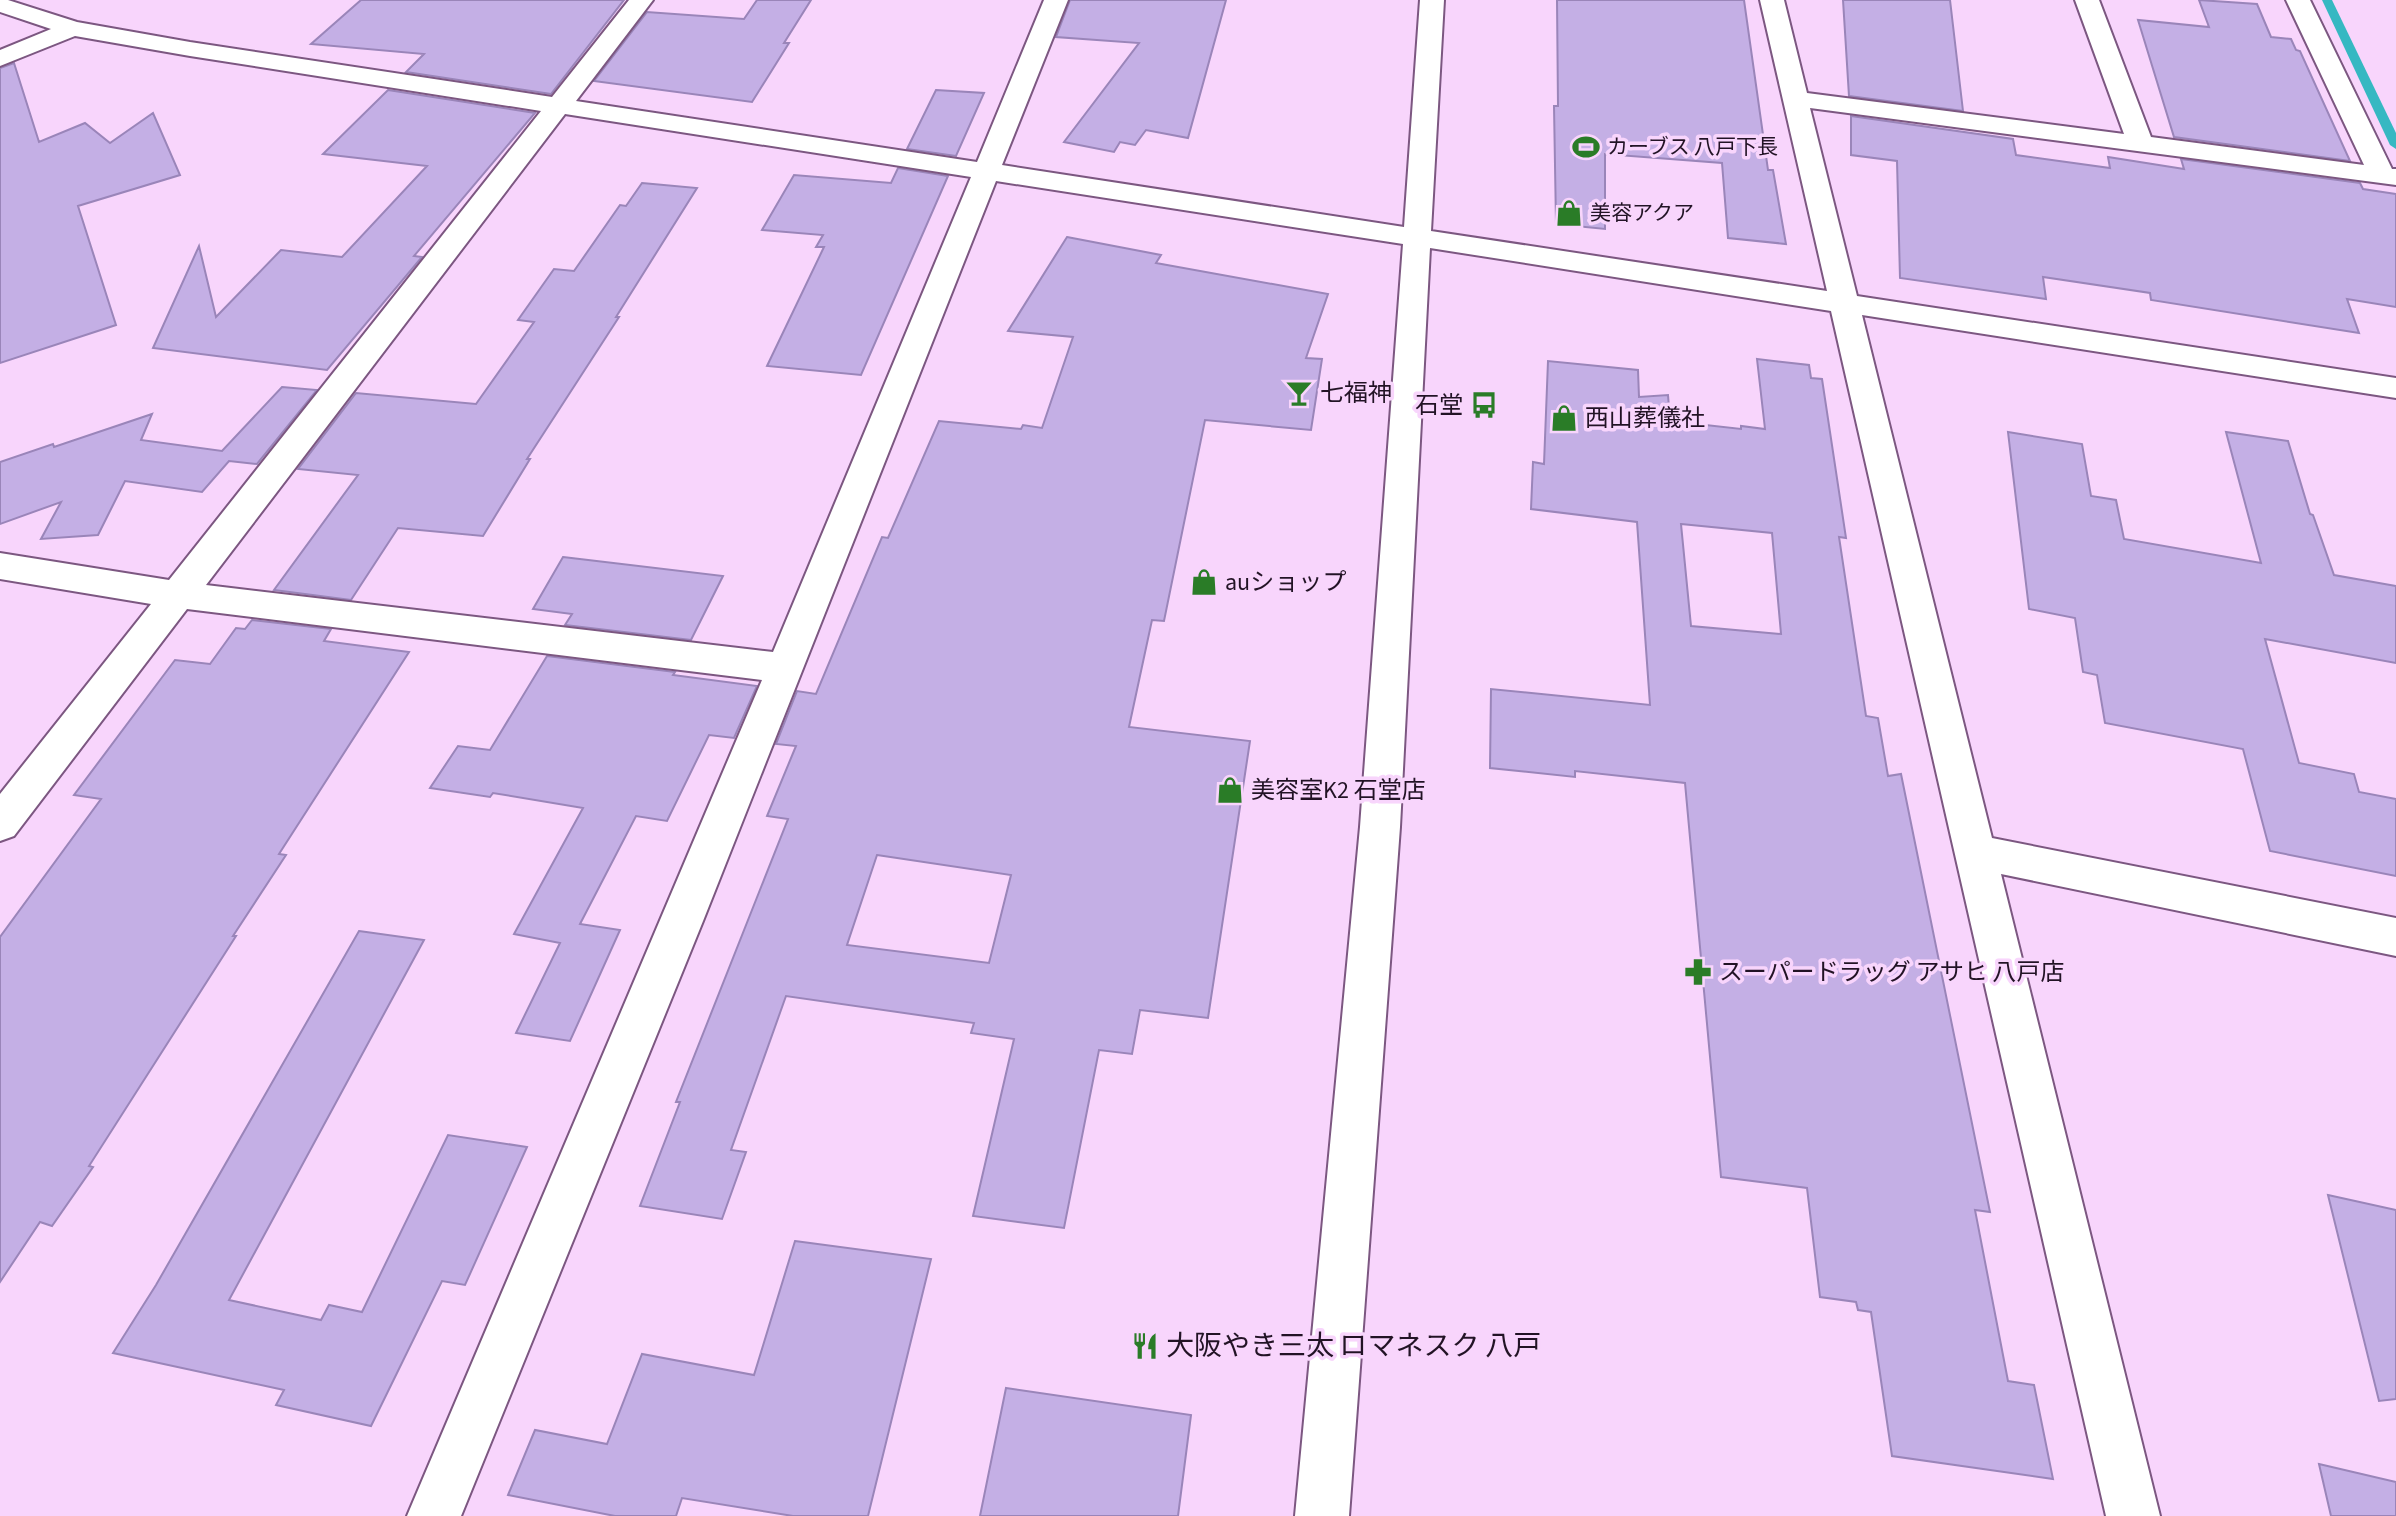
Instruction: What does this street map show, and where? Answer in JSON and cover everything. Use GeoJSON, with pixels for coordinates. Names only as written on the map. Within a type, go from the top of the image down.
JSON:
{"type":"FeatureCollection","features":[{"type":"Feature","properties":{"kind":"street"},"geometry":{"type":"LineString","coordinates":[[0,824],[562,105],[641,0]]}},
{"type":"Feature","properties":{"kind":"street"},"geometry":{"type":"LineString","coordinates":[[434,1516],[682,922],[984,171],[1056,0]]}},
{"type":"Feature","properties":{"kind":"street"},"geometry":{"type":"LineString","coordinates":[[1322,1516],[1380,827],[1432,0]]}},
{"type":"Feature","properties":{"kind":"street"},"geometry":{"type":"LineString","coordinates":[[1772,0],[2133,1516]]}},
{"type":"Feature","properties":{"kind":"street"},"geometry":{"type":"LineString","coordinates":[[2087,0],[2140,142]]}},
{"type":"Feature","properties":{"kind":"street"},"geometry":{"type":"LineString","coordinates":[[2298,0],[2389,176]]}},
{"type":"Feature","properties":{"kind":"street"},"geometry":{"type":"LineString","coordinates":[[0,5],[73,28],[190,49],[2396,388]]}},
{"type":"Feature","properties":{"kind":"street"},"geometry":{"type":"LineString","coordinates":[[0,59],[73,28]]}},
{"type":"Feature","properties":{"kind":"street"},"geometry":{"type":"LineString","coordinates":[[1796,99],[2389,176]]}},
{"type":"Feature","properties":{"kind":"street"},"geometry":{"type":"LineString","coordinates":[[0,566],[178,595],[783,668]]}},
{"type":"Feature","properties":{"kind":"street"},"geometry":{"type":"LineString","coordinates":[[1976,852],[2396,937]]}},
{"type":"Feature","properties":{"kind":"building"},"geometry":{"type":"Polygon","coordinates":[[[361,0],[624,0],[551,94],[406,72],[424,54],[311,44],[361,0]]]}},
{"type":"Feature","properties":{"kind":"building"},"geometry":{"type":"Polygon","coordinates":[[[757,0],[811,0],[784,43],[789,43],[752,102],[594,81],[647,12],[744,19],[757,0]]]}},
{"type":"Feature","properties":{"kind":"building"},"geometry":{"type":"Polygon","coordinates":[[[1070,0],[1226,0],[1188,138],[1146,130],[1135,145],[1120,142],[1114,152],[1064,142],[1139,43],[1056,37],[1070,0]]]}},
{"type":"Feature","properties":{"kind":"building"},"geometry":{"type":"Polygon","coordinates":[[[1557,0],[1744,0],[1768,170],[1773,170],[1786,244],[1728,238],[1722,163],[1605,154],[1605,229],[1556,224],[1554,106],[1558,106],[1557,0]]]}},
{"type":"Feature","properties":{"kind":"building"},"geometry":{"type":"Polygon","coordinates":[[[1843,0],[1950,0],[1963,111],[1849,96],[1843,0]]]}},
{"type":"Feature","properties":{"kind":"building"},"geometry":{"type":"Polygon","coordinates":[[[2199,0],[2257,4],[2271,37],[2291,39],[2296,50],[2300,51],[2350,161],[2174,137],[2138,20],[2209,27],[2199,0]]]}},
{"type":"Feature","properties":{"kind":"building"},"geometry":{"type":"Polygon","coordinates":[[[14,63],[39,142],[85,123],[110,143],[153,113],[180,175],[78,206],[116,325],[0,363],[0,68],[14,63]]]}},
{"type":"Feature","properties":{"kind":"building"},"geometry":{"type":"Polygon","coordinates":[[[388,90],[535,113],[414,256],[422,257],[327,370],[153,348],[199,246],[216,317],[281,250],[342,257],[427,166],[323,154],[388,90]]]}},
{"type":"Feature","properties":{"kind":"building"},"geometry":{"type":"Polygon","coordinates":[[[936,90],[984,93],[956,156],[907,149],[936,90]]]}},
{"type":"Feature","properties":{"kind":"building"},"geometry":{"type":"Polygon","coordinates":[[[1851,116],[2013,139],[2016,155],[2110,168],[2108,157],[2184,169],[2181,159],[2360,183],[2363,189],[2396,194],[2396,307],[2347,299],[2359,333],[2151,300],[2150,293],[2043,277],[2046,299],[1900,278],[1897,161],[1851,155],[1851,116]]]}},
{"type":"Feature","properties":{"kind":"building"},"geometry":{"type":"Polygon","coordinates":[[[898,168],[948,176],[861,375],[767,366],[824,247],[816,247],[823,235],[762,230],[794,175],[891,183],[898,168]]]}},
{"type":"Feature","properties":{"kind":"building"},"geometry":{"type":"Polygon","coordinates":[[[642,183],[697,188],[616,317],[619,317],[527,459],[530,459],[483,536],[398,528],[351,600],[274,590],[358,475],[298,469],[356,393],[476,404],[534,322],[518,320],[554,269],[574,271],[620,205],[626,206],[642,183]]]}},
{"type":"Feature","properties":{"kind":"building"},"geometry":{"type":"Polygon","coordinates":[[[1067,237],[1161,255],[1156,263],[1328,294],[1306,358],[1322,359],[1311,430],[1205,420],[1164,621],[1152,620],[1129,727],[1250,741],[1208,1018],[1140,1010],[1132,1054],[1099,1050],[1064,1228],[973,1216],[1014,1039],[971,1033],[974,1023],[786,996],[731,1150],[746,1152],[722,1219],[640,1206],[680,1102],[676,1102],[788,819],[767,816],[796,746],[776,744],[797,691],[816,694],[882,537],[888,538],[939,421],[1021,429],[1023,425],[1042,428],[1073,337],[1008,331],[1067,237]],[[877,855],[847,945],[989,963],[1011,875],[877,855]]]}},
{"type":"Feature","properties":{"kind":"building"},"geometry":{"type":"Polygon","coordinates":[[[1757,359],[1809,365],[1811,378],[1822,379],[1846,538],[1839,537],[1866,716],[1878,718],[1888,776],[1901,774],[1990,1212],[1975,1210],[2008,1381],[2034,1385],[2053,1479],[1892,1456],[1871,1312],[1858,1310],[1856,1302],[1820,1297],[1807,1188],[1721,1177],[1685,783],[1575,771],[1575,777],[1490,768],[1491,689],[1650,705],[1637,522],[1531,509],[1533,462],[1544,464],[1548,361],[1638,370],[1639,397],[1668,395],[1670,421],[1765,429],[1757,359]],[[1681,524],[1691,626],[1781,634],[1772,533],[1681,524]]]}},
{"type":"Feature","properties":{"kind":"building"},"geometry":{"type":"Polygon","coordinates":[[[282,387],[317,390],[257,464],[229,461],[202,492],[125,481],[98,535],[41,539],[61,502],[0,524],[0,462],[152,414],[141,440],[222,451],[282,387]]]}},
{"type":"Feature","properties":{"kind":"building"},"geometry":{"type":"Polygon","coordinates":[[[2008,432],[2082,444],[2091,496],[2116,500],[2124,539],[2261,563],[2226,432],[2288,441],[2310,514],[2313,515],[2334,575],[2396,586],[2396,663],[2265,639],[2299,763],[2354,774],[2359,792],[2396,799],[2396,876],[2270,851],[2243,749],[2105,723],[2097,675],[2083,672],[2075,618],[2029,609],[2008,432]]]}},
{"type":"Feature","properties":{"kind":"building"},"geometry":{"type":"Polygon","coordinates":[[[563,557],[723,576],[691,640],[565,625],[572,614],[533,609],[563,557]]]}},
{"type":"Feature","properties":{"kind":"building"},"geometry":{"type":"Polygon","coordinates":[[[252,620],[331,629],[324,641],[409,652],[279,854],[286,855],[89,1166],[93,1167],[52,1226],[40,1222],[0,1282],[0,937],[101,799],[74,795],[175,660],[210,664],[236,628],[245,629],[252,620]]]}},
{"type":"Feature","properties":{"kind":"building"},"geometry":{"type":"Polygon","coordinates":[[[547,656],[675,672],[673,675],[757,686],[734,738],[709,735],[667,821],[636,816],[580,924],[620,930],[570,1041],[516,1033],[560,943],[514,934],[583,808],[493,793],[490,797],[430,788],[458,746],[490,750],[547,656]]]}},
{"type":"Feature","properties":{"kind":"building"},"geometry":{"type":"Polygon","coordinates":[[[359,931],[424,940],[229,1300],[321,1320],[329,1305],[362,1312],[448,1135],[527,1147],[465,1285],[442,1281],[371,1426],[276,1405],[284,1390],[113,1353],[156,1285],[359,931]]]}},
{"type":"Feature","properties":{"kind":"building"},"geometry":{"type":"Polygon","coordinates":[[[2328,1195],[2396,1210],[2396,1399],[2379,1401],[2328,1195]]]}},
{"type":"Feature","properties":{"kind":"building"},"geometry":{"type":"Polygon","coordinates":[[[795,1241],[931,1259],[868,1516],[793,1516],[682,1498],[676,1516],[615,1516],[508,1495],[535,1430],[607,1444],[642,1354],[754,1375],[795,1241]]]}},
{"type":"Feature","properties":{"kind":"building"},"geometry":{"type":"Polygon","coordinates":[[[1006,1388],[1191,1415],[1178,1516],[980,1516],[1006,1388]]]}},
{"type":"Feature","properties":{"kind":"building"},"geometry":{"type":"Polygon","coordinates":[[[2319,1464],[2396,1482],[2396,1516],[2331,1516],[2319,1464]]]}},
{"type":"Feature","properties":{"kind":"waterway"},"geometry":{"type":"LineString","coordinates":[[2327,0],[2396,145]]}},
{"type":"Feature","properties":{"kind":"place","name":"カーブス 八戸下長"},"geometry":{"type":"Point","coordinates":[1586,147]}},
{"type":"Feature","properties":{"kind":"place","name":"美容アクア"},"geometry":{"type":"Point","coordinates":[1569,213]}},
{"type":"Feature","properties":{"kind":"place","name":"七福神"},"geometry":{"type":"Point","coordinates":[1299,393]}},
{"type":"Feature","properties":{"kind":"place","name":"石堂"},"geometry":{"type":"Point","coordinates":[1484,405]}},
{"type":"Feature","properties":{"kind":"place","name":"西山葬儀社"},"geometry":{"type":"Point","coordinates":[1564,418]}},
{"type":"Feature","properties":{"kind":"place","name":"auショップ"},"geometry":{"type":"Point","coordinates":[1204,582]}},
{"type":"Feature","properties":{"kind":"place","name":"美容室K2 石堂店"},"geometry":{"type":"Point","coordinates":[1230,790]}},
{"type":"Feature","properties":{"kind":"place","name":"スーパードラッグ アサヒ 八戸店"},"geometry":{"type":"Point","coordinates":[1698,972]}},
{"type":"Feature","properties":{"kind":"place","name":"大阪やき三太 ロマネスク 八戸"},"geometry":{"type":"Point","coordinates":[1145,1346]}}]}
